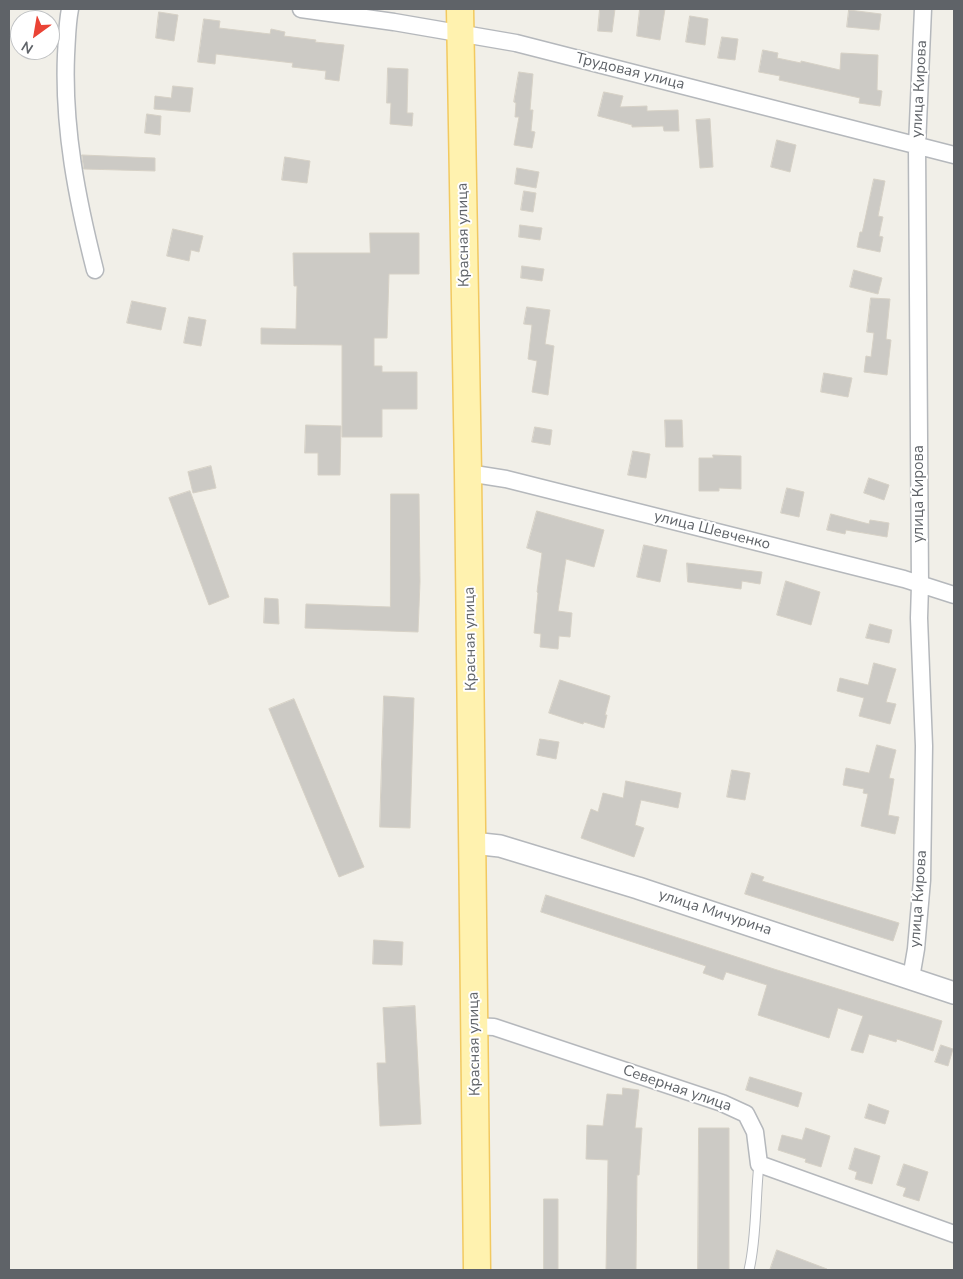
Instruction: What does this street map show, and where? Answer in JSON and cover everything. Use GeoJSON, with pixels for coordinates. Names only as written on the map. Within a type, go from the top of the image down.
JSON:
{"type":"FeatureCollection","features":[{"type":"Feature","properties":{"kind":"main road","name":"Красная улица"},"geometry":{"type":"LineString","coordinates":[[460,21],[468,473],[477,1270]]}},
{"type":"Feature","properties":{"kind":"street"},"geometry":{"type":"LineString","coordinates":[[70,9],[65,85],[71,159],[81,213],[95,270]]}},
{"type":"Feature","properties":{"kind":"street","name":"Трудовая улица"},"geometry":{"type":"LineString","coordinates":[[301,9],[460,21],[516,43],[954,155]]}},
{"type":"Feature","properties":{"kind":"street","name":"улица Кирова"},"geometry":{"type":"LineString","coordinates":[[911,978],[916,949],[922,880],[924,746],[919,618],[917,146],[923,9]]}},
{"type":"Feature","properties":{"kind":"street","name":"улица Шевченко"},"geometry":{"type":"LineString","coordinates":[[468,473],[506,479],[904,579],[954,596]]}},
{"type":"Feature","properties":{"kind":"street","name":"улица Мичурина"},"geometry":{"type":"LineString","coordinates":[[472,843],[500,846],[638,888],[954,993]]}},
{"type":"Feature","properties":{"kind":"street","name":"Северная улица"},"geometry":{"type":"LineString","coordinates":[[474,1026],[494,1027],[722,1103],[746,1114],[755,1132],[759,1164]]}},
{"type":"Feature","properties":{"kind":"street"},"geometry":{"type":"LineString","coordinates":[[759,1164],[954,1234]]}},
{"type":"Feature","properties":{"kind":"lane"},"geometry":{"type":"LineString","coordinates":[[749,1270],[752,1256],[755,1192],[759,1164]]}},
{"type":"Feature","properties":{"kind":"building"},"geometry":{"type":"Polygon","coordinates":[[[600,9],[615,9],[612,32],[598,31],[600,9]]]}},
{"type":"Feature","properties":{"kind":"building"},"geometry":{"type":"Polygon","coordinates":[[[640,9],[665,9],[660,40],[637,36],[640,9]]]}},
{"type":"Feature","properties":{"kind":"building"},"geometry":{"type":"Polygon","coordinates":[[[849,10],[881,14],[879,30],[847,27],[849,10]]]}},
{"type":"Feature","properties":{"kind":"building"},"geometry":{"type":"Polygon","coordinates":[[[159,12],[178,15],[174,41],[156,38],[159,12]]]}},
{"type":"Feature","properties":{"kind":"building"},"geometry":{"type":"Polygon","coordinates":[[[690,16],[708,19],[705,45],[686,42],[690,16]]]}},
{"type":"Feature","properties":{"kind":"building"},"geometry":{"type":"Polygon","coordinates":[[[204,19],[220,21],[219,28],[270,34],[271,29],[285,32],[284,36],[344,45],[339,81],[325,79],[326,71],[292,67],[293,63],[216,54],[215,64],[198,62],[204,19]]]}},
{"type":"Feature","properties":{"kind":"building"},"geometry":{"type":"Polygon","coordinates":[[[722,37],[738,39],[735,60],[718,58],[722,37]]]}},
{"type":"Feature","properties":{"kind":"building"},"geometry":{"type":"Polygon","coordinates":[[[763,50],[778,53],[777,58],[801,63],[801,61],[840,70],[841,53],[878,55],[877,90],[882,91],[880,106],[859,103],[860,98],[779,80],[780,76],[759,72],[763,50]]]}},
{"type":"Feature","properties":{"kind":"building"},"geometry":{"type":"Polygon","coordinates":[[[388,68],[408,69],[407,113],[413,113],[412,126],[390,124],[391,103],[387,103],[388,68]]]}},
{"type":"Feature","properties":{"kind":"building"},"geometry":{"type":"Polygon","coordinates":[[[519,72],[533,74],[530,110],[533,110],[531,131],[535,132],[532,148],[514,145],[519,117],[515,117],[516,103],[514,102],[519,72]]]}},
{"type":"Feature","properties":{"kind":"building"},"geometry":{"type":"Polygon","coordinates":[[[173,86],[193,88],[190,112],[154,109],[155,96],[171,98],[173,86]]]}},
{"type":"Feature","properties":{"kind":"building"},"geometry":{"type":"Polygon","coordinates":[[[604,92],[623,96],[620,107],[647,106],[647,111],[678,110],[679,131],[664,131],[663,126],[632,127],[632,125],[598,116],[604,92]]]}},
{"type":"Feature","properties":{"kind":"building"},"geometry":{"type":"Polygon","coordinates":[[[147,114],[161,116],[160,135],[145,133],[147,114]]]}},
{"type":"Feature","properties":{"kind":"building"},"geometry":{"type":"Polygon","coordinates":[[[710,119],[713,167],[700,168],[696,120],[710,119]]]}},
{"type":"Feature","properties":{"kind":"building"},"geometry":{"type":"Polygon","coordinates":[[[777,140],[796,145],[790,172],[771,167],[777,140]]]}},
{"type":"Feature","properties":{"kind":"building"},"geometry":{"type":"Polygon","coordinates":[[[82,155],[155,158],[155,171],[84,169],[82,155]]]}},
{"type":"Feature","properties":{"kind":"building"},"geometry":{"type":"Polygon","coordinates":[[[285,157],[310,161],[307,183],[282,180],[285,157]]]}},
{"type":"Feature","properties":{"kind":"building"},"geometry":{"type":"Polygon","coordinates":[[[517,168],[539,172],[536,188],[515,184],[517,168]]]}},
{"type":"Feature","properties":{"kind":"building"},"geometry":{"type":"Polygon","coordinates":[[[874,179],[885,181],[878,216],[883,217],[879,236],[883,237],[880,252],[857,247],[874,179]]]}},
{"type":"Feature","properties":{"kind":"building"},"geometry":{"type":"Polygon","coordinates":[[[524,191],[536,193],[533,212],[521,210],[524,191]]]}},
{"type":"Feature","properties":{"kind":"building"},"geometry":{"type":"Polygon","coordinates":[[[520,225],[542,228],[540,240],[519,237],[520,225]]]}},
{"type":"Feature","properties":{"kind":"building"},"geometry":{"type":"Polygon","coordinates":[[[173,229],[203,236],[199,252],[191,250],[189,261],[167,256],[173,229]]]}},
{"type":"Feature","properties":{"kind":"building"},"geometry":{"type":"Polygon","coordinates":[[[370,233],[419,233],[419,274],[389,274],[387,338],[374,338],[374,366],[382,366],[382,372],[417,372],[417,409],[382,409],[382,437],[342,437],[342,345],[261,344],[261,328],[296,329],[297,286],[294,286],[293,253],[370,253],[370,233]]]}},
{"type":"Feature","properties":{"kind":"building"},"geometry":{"type":"Polygon","coordinates":[[[522,266],[544,269],[542,281],[521,278],[522,266]]]}},
{"type":"Feature","properties":{"kind":"building"},"geometry":{"type":"Polygon","coordinates":[[[854,270],[882,278],[878,294],[850,287],[854,270]]]}},
{"type":"Feature","properties":{"kind":"building"},"geometry":{"type":"Polygon","coordinates":[[[871,298],[890,299],[886,339],[891,340],[887,375],[864,372],[866,356],[871,357],[874,333],[867,332],[871,298]]]}},
{"type":"Feature","properties":{"kind":"building"},"geometry":{"type":"Polygon","coordinates":[[[132,301],[166,308],[161,330],[127,323],[132,301]]]}},
{"type":"Feature","properties":{"kind":"building"},"geometry":{"type":"Polygon","coordinates":[[[527,307],[550,310],[545,344],[554,346],[548,395],[532,392],[537,361],[528,359],[532,325],[524,324],[527,307]]]}},
{"type":"Feature","properties":{"kind":"building"},"geometry":{"type":"Polygon","coordinates":[[[189,317],[206,320],[201,346],[184,343],[189,317]]]}},
{"type":"Feature","properties":{"kind":"building"},"geometry":{"type":"Polygon","coordinates":[[[824,373],[852,378],[848,397],[821,392],[824,373]]]}},
{"type":"Feature","properties":{"kind":"building"},"geometry":{"type":"Polygon","coordinates":[[[665,420],[682,420],[683,447],[666,447],[665,420]]]}},
{"type":"Feature","properties":{"kind":"building"},"geometry":{"type":"Polygon","coordinates":[[[306,425],[341,426],[340,475],[318,475],[318,453],[305,453],[306,425]]]}},
{"type":"Feature","properties":{"kind":"building"},"geometry":{"type":"Polygon","coordinates":[[[535,427],[552,430],[550,445],[532,442],[535,427]]]}},
{"type":"Feature","properties":{"kind":"building"},"geometry":{"type":"Polygon","coordinates":[[[633,451],[650,454],[646,478],[628,475],[633,451]]]}},
{"type":"Feature","properties":{"kind":"building"},"geometry":{"type":"Polygon","coordinates":[[[713,455],[741,456],[741,489],[719,488],[719,491],[699,491],[699,458],[713,458],[713,455]]]}},
{"type":"Feature","properties":{"kind":"building"},"geometry":{"type":"Polygon","coordinates":[[[211,466],[216,488],[193,493],[188,472],[211,466]]]}},
{"type":"Feature","properties":{"kind":"building"},"geometry":{"type":"Polygon","coordinates":[[[869,478],[889,485],[884,500],[864,493],[869,478]]]}},
{"type":"Feature","properties":{"kind":"building"},"geometry":{"type":"Polygon","coordinates":[[[787,488],[804,492],[799,517],[781,513],[787,488]]]}},
{"type":"Feature","properties":{"kind":"building"},"geometry":{"type":"Polygon","coordinates":[[[190,491],[229,597],[209,605],[169,498],[190,491]]]}},
{"type":"Feature","properties":{"kind":"building"},"geometry":{"type":"Polygon","coordinates":[[[391,494],[419,494],[420,582],[418,632],[305,628],[306,604],[390,607],[391,494]]]}},
{"type":"Feature","properties":{"kind":"building"},"geometry":{"type":"Polygon","coordinates":[[[537,511],[604,530],[594,567],[566,559],[558,611],[572,613],[570,637],[559,636],[558,649],[540,647],[541,634],[534,633],[542,553],[527,548],[537,511]]]}},
{"type":"Feature","properties":{"kind":"building"},"geometry":{"type":"Polygon","coordinates":[[[831,514],[869,524],[870,520],[889,523],[887,537],[846,530],[845,534],[827,530],[831,514]]]}},
{"type":"Feature","properties":{"kind":"building"},"geometry":{"type":"Polygon","coordinates":[[[644,545],[667,550],[660,582],[637,577],[644,545]]]}},
{"type":"Feature","properties":{"kind":"building"},"geometry":{"type":"Polygon","coordinates":[[[687,563],[762,572],[760,584],[742,581],[741,589],[688,582],[687,563]]]}},
{"type":"Feature","properties":{"kind":"building"},"geometry":{"type":"Polygon","coordinates":[[[786,581],[820,592],[811,625],[777,615],[786,581]]]}},
{"type":"Feature","properties":{"kind":"building"},"geometry":{"type":"Polygon","coordinates":[[[265,598],[278,599],[279,624],[264,623],[265,598]]]}},
{"type":"Feature","properties":{"kind":"building"},"geometry":{"type":"Polygon","coordinates":[[[870,624],[892,630],[889,643],[866,638],[870,624]]]}},
{"type":"Feature","properties":{"kind":"building"},"geometry":{"type":"Polygon","coordinates":[[[874,663],[896,669],[886,702],[896,704],[890,724],[859,716],[864,698],[837,691],[840,678],[868,685],[874,663]]]}},
{"type":"Feature","properties":{"kind":"building"},"geometry":{"type":"Polygon","coordinates":[[[560,680],[610,696],[604,728],[584,722],[583,724],[549,713],[560,680]]]}},
{"type":"Feature","properties":{"kind":"building"},"geometry":{"type":"Polygon","coordinates":[[[384,696],[414,698],[410,828],[380,827],[384,696]]]}},
{"type":"Feature","properties":{"kind":"building"},"geometry":{"type":"Polygon","coordinates":[[[294,699],[364,867],[339,877],[269,709],[294,699]]]}},
{"type":"Feature","properties":{"kind":"building"},"geometry":{"type":"Polygon","coordinates":[[[540,739],[559,742],[556,759],[537,755],[540,739]]]}},
{"type":"Feature","properties":{"kind":"building"},"geometry":{"type":"Polygon","coordinates":[[[877,745],[896,750],[889,778],[894,779],[888,815],[899,817],[895,834],[861,826],[868,794],[863,793],[864,789],[843,785],[846,768],[869,773],[877,745]]]}},
{"type":"Feature","properties":{"kind":"building"},"geometry":{"type":"Polygon","coordinates":[[[732,770],[750,773],[745,800],[727,797],[732,770]]]}},
{"type":"Feature","properties":{"kind":"building"},"geometry":{"type":"Polygon","coordinates":[[[626,781],[681,793],[678,808],[641,800],[635,825],[644,828],[634,857],[581,838],[591,809],[598,812],[603,793],[623,798],[626,781]]]}},
{"type":"Feature","properties":{"kind":"building"},"geometry":{"type":"Polygon","coordinates":[[[752,873],[764,877],[762,881],[899,923],[893,941],[745,894],[752,873]]]}},
{"type":"Feature","properties":{"kind":"building"},"geometry":{"type":"Polygon","coordinates":[[[546,895],[942,1021],[933,1051],[897,1039],[896,1042],[869,1034],[863,1053],[851,1050],[863,1016],[838,1008],[829,1038],[758,1015],[767,985],[726,972],[723,980],[703,973],[706,966],[541,912],[546,895]]]}},
{"type":"Feature","properties":{"kind":"building"},"geometry":{"type":"Polygon","coordinates":[[[374,940],[403,942],[402,965],[373,964],[374,940]]]}},
{"type":"Feature","properties":{"kind":"building"},"geometry":{"type":"Polygon","coordinates":[[[415,1006],[421,1124],[380,1126],[377,1063],[386,1063],[383,1008],[415,1006]]]}},
{"type":"Feature","properties":{"kind":"building"},"geometry":{"type":"Polygon","coordinates":[[[941,1045],[953,1049],[948,1066],[935,1062],[941,1045]]]}},
{"type":"Feature","properties":{"kind":"building"},"geometry":{"type":"Polygon","coordinates":[[[750,1077],[802,1093],[798,1107],[746,1090],[750,1077]]]}},
{"type":"Feature","properties":{"kind":"building"},"geometry":{"type":"Polygon","coordinates":[[[623,1088],[639,1090],[635,1128],[642,1128],[639,1175],[637,1175],[636,1270],[606,1270],[608,1160],[586,1159],[587,1125],[603,1126],[607,1094],[622,1095],[623,1088]]]}},
{"type":"Feature","properties":{"kind":"building"},"geometry":{"type":"Polygon","coordinates":[[[869,1104],[889,1111],[885,1124],[865,1118],[869,1104]]]}},
{"type":"Feature","properties":{"kind":"building"},"geometry":{"type":"Polygon","coordinates":[[[699,1128],[729,1128],[729,1270],[698,1270],[699,1128]]]}},
{"type":"Feature","properties":{"kind":"building"},"geometry":{"type":"Polygon","coordinates":[[[806,1128],[830,1136],[821,1167],[805,1162],[806,1159],[778,1150],[782,1135],[802,1140],[806,1128]]]}},
{"type":"Feature","properties":{"kind":"building"},"geometry":{"type":"Polygon","coordinates":[[[855,1148],[880,1156],[872,1184],[855,1179],[857,1172],[849,1169],[855,1148]]]}},
{"type":"Feature","properties":{"kind":"building"},"geometry":{"type":"Polygon","coordinates":[[[904,1164],[928,1172],[919,1201],[903,1196],[906,1188],[897,1185],[904,1164]]]}},
{"type":"Feature","properties":{"kind":"building"},"geometry":{"type":"Polygon","coordinates":[[[544,1199],[558,1199],[558,1270],[544,1270],[544,1199]]]}},
{"type":"Feature","properties":{"kind":"building"},"geometry":{"type":"Polygon","coordinates":[[[777,1250],[827,1269],[827,1270],[770,1270],[777,1250]]]}}]}
